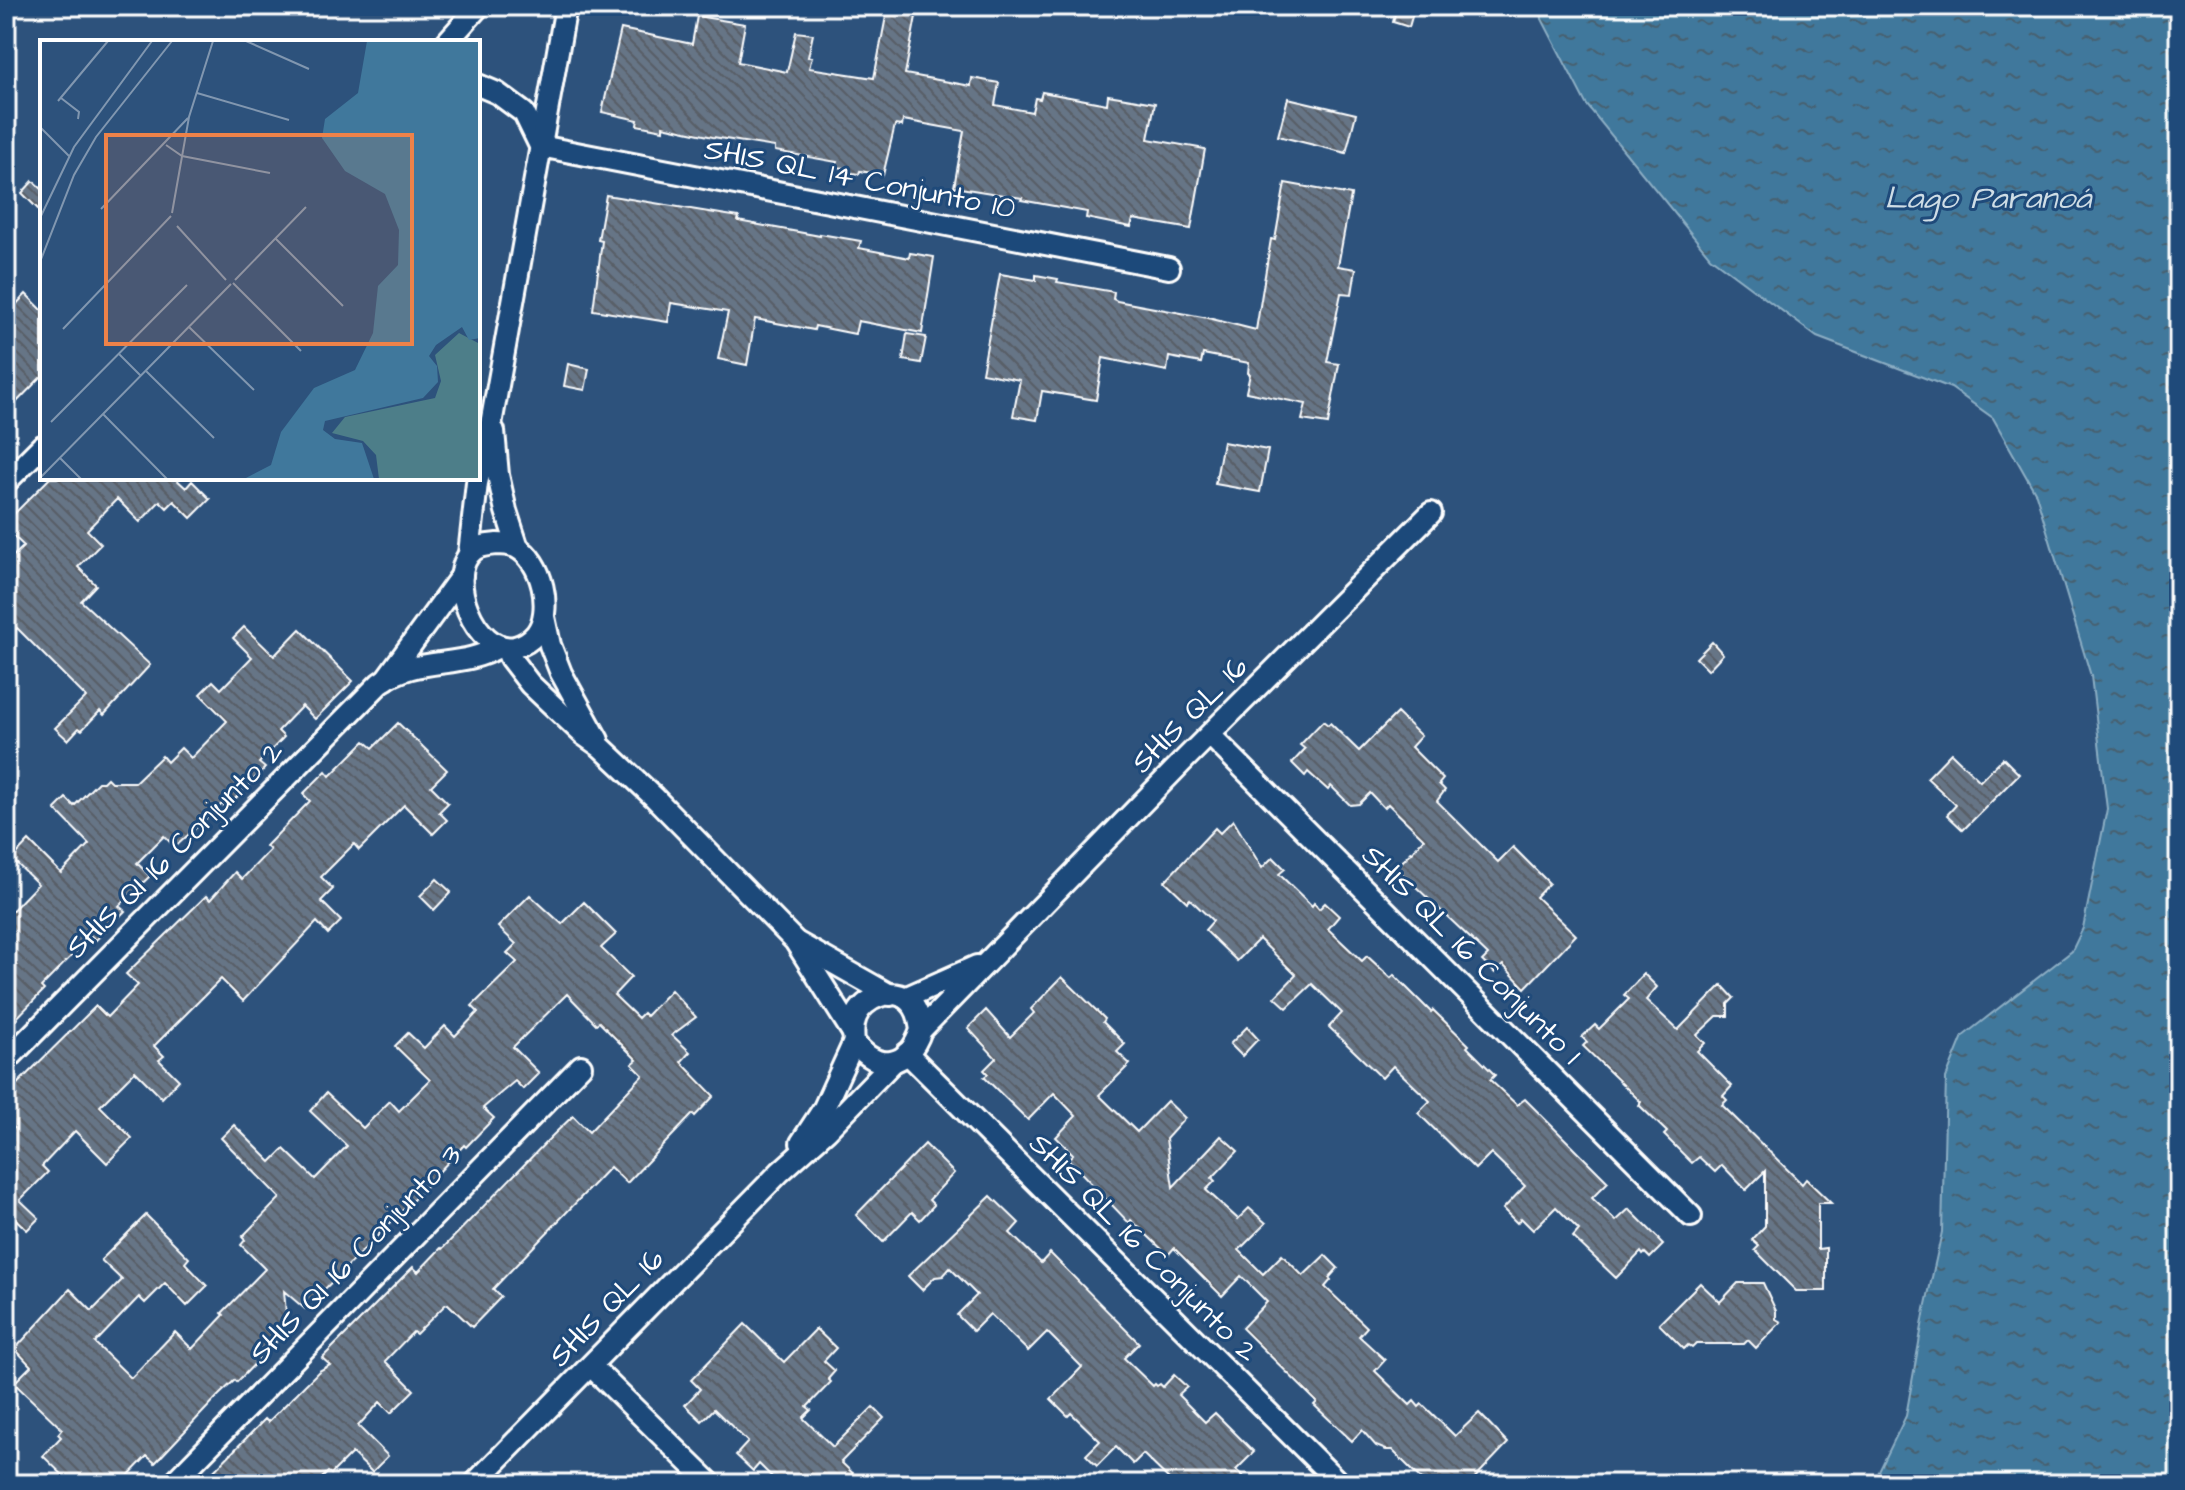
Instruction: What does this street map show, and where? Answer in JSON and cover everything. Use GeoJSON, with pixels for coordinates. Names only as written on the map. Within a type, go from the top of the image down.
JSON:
{"type":"FeatureCollection","features":[{"type":"Feature","properties":{"kind":"street"},"geometry":{"type":"LineString","coordinates":[[449,40],[479,6]]}},
{"type":"Feature","properties":{"kind":"street"},"geometry":{"type":"LineString","coordinates":[[480,470],[492,419],[566,6]]}},
{"type":"Feature","properties":{"kind":"street"},"geometry":{"type":"LineString","coordinates":[[480,86],[497,93],[524,113],[540,146]]}},
{"type":"Feature","properties":{"kind":"street","name":"SHIS QL 14 Conjunto 10"},"geometry":{"type":"LineString","coordinates":[[540,146],[1169,268]]}},
{"type":"Feature","properties":{"kind":"street"},"geometry":{"type":"LineString","coordinates":[[478,480],[469,554],[462,575],[467,608],[488,641],[503,647],[517,647],[529,641],[541,626],[545,607],[540,577],[518,548],[503,498],[492,419]]}},
{"type":"Feature","properties":{"kind":"street"},"geometry":{"type":"LineString","coordinates":[[6,482],[40,448]]}},
{"type":"Feature","properties":{"kind":"street","name":"SHIS QL 16"},"geometry":{"type":"LineString","coordinates":[[921,1030],[1431,513]]}},
{"type":"Feature","properties":{"kind":"street"},"geometry":{"type":"LineString","coordinates":[[469,554],[483,546],[497,544],[518,548]]}},
{"type":"Feature","properties":{"kind":"street","name":"SHIS QI 16 Conjunto 2"},"geometry":{"type":"LineString","coordinates":[[6,1061],[386,679],[462,575]]}},
{"type":"Feature","properties":{"kind":"street"},"geometry":{"type":"LineString","coordinates":[[544,617],[561,673],[601,747]]}},
{"type":"Feature","properties":{"kind":"street"},"geometry":{"type":"LineString","coordinates":[[503,647],[530,684],[654,797],[795,941],[869,1059],[881,1062],[899,1058],[921,1030],[919,1016],[910,1002],[795,941]]}},
{"type":"Feature","properties":{"kind":"street","name":"SHIS QI 16 Conjunto 2"},"geometry":{"type":"LineString","coordinates":[[386,679],[408,669],[473,659],[503,647]]}},
{"type":"Feature","properties":{"kind":"street","name":"SHIS QL 16 Conjunto 1"},"geometry":{"type":"LineString","coordinates":[[1210,735],[1691,1216]]}},
{"type":"Feature","properties":{"kind":"street","name":"SHIS QL 16"},"geometry":{"type":"LineString","coordinates":[[897,996],[942,983],[991,958]]}},
{"type":"Feature","properties":{"kind":"street"},"geometry":{"type":"LineString","coordinates":[[854,1037],[855,1019],[860,1010],[873,999],[897,996]]}},
{"type":"Feature","properties":{"kind":"street","name":"SHIS QL 16"},"geometry":{"type":"LineString","coordinates":[[780,1172],[824,1108],[854,1037]]}},
{"type":"Feature","properties":{"kind":"street","name":"SHIS QL 16"},"geometry":{"type":"LineString","coordinates":[[474,1484],[780,1172],[899,1058]]}},
{"type":"Feature","properties":{"kind":"street","name":"SHIS QL 16 Conjunto 2"},"geometry":{"type":"LineString","coordinates":[[899,1058],[1340,1484]]}},
{"type":"Feature","properties":{"kind":"street","name":"SHIS QI 16 Conjunto 3"},"geometry":{"type":"LineString","coordinates":[[172,1484],[581,1066]]}},
{"type":"Feature","properties":{"kind":"street"},"geometry":{"type":"LineString","coordinates":[[591,1366],[711,1484]]}},
{"type":"Feature","properties":{"kind":"water","name":"Lago Paranoá"},"geometry":{"type":"Polygon","coordinates":[[[1541,6],[2179,6],[2179,1484],[1873,1484],[1906,1416],[1942,1232],[1946,1078],[1963,1036],[2072,951],[2083,928],[2107,809],[2091,676],[2036,494],[1993,418],[1951,388],[1817,337],[1710,257],[1586,104],[1542,19],[1541,6]]]}},
{"type":"Feature","properties":{"kind":"building"},"geometry":{"type":"Polygon","coordinates":[[[888,6],[918,6],[905,74],[971,86],[972,78],[999,83],[995,105],[1032,112],[1035,98],[1040,99],[1042,92],[1107,104],[1108,95],[1155,103],[1148,139],[1205,149],[1191,229],[1133,219],[1131,227],[1086,218],[1087,212],[954,187],[964,131],[903,120],[902,126],[895,125],[883,175],[860,171],[859,174],[844,172],[844,168],[836,167],[837,162],[775,151],[775,147],[663,126],[663,130],[637,125],[638,120],[602,112],[621,29],[692,44],[697,16],[745,24],[738,62],[787,72],[796,32],[813,34],[809,68],[874,78],[888,6]]]}},
{"type":"Feature","properties":{"kind":"building"},"geometry":{"type":"Polygon","coordinates":[[[1397,6],[1415,6],[1409,27],[1393,22],[1397,6]]]}},
{"type":"Feature","properties":{"kind":"building"},"geometry":{"type":"Polygon","coordinates":[[[1288,98],[1356,114],[1346,153],[1278,136],[1288,98]]]}},
{"type":"Feature","properties":{"kind":"building"},"geometry":{"type":"Polygon","coordinates":[[[33,181],[40,187],[40,211],[22,193],[33,181]]]}},
{"type":"Feature","properties":{"kind":"building"},"geometry":{"type":"Polygon","coordinates":[[[1285,183],[1351,195],[1338,266],[1356,269],[1352,294],[1341,293],[1327,362],[1339,364],[1328,424],[1302,420],[1306,404],[1246,392],[1249,363],[1203,354],[1201,363],[1169,357],[1167,371],[1103,358],[1096,400],[1042,391],[1037,420],[1013,416],[1020,380],[982,373],[1000,274],[1036,280],[1036,275],[1058,279],[1057,282],[1114,292],[1113,299],[1117,301],[1256,330],[1271,239],[1275,240],[1285,183]]]}},
{"type":"Feature","properties":{"kind":"building"},"geometry":{"type":"Polygon","coordinates":[[[606,195],[861,241],[859,248],[909,258],[910,253],[934,257],[922,333],[858,321],[855,334],[755,319],[747,365],[718,359],[728,312],[671,303],[668,322],[593,310],[602,241],[598,240],[606,195]]]}},
{"type":"Feature","properties":{"kind":"building"},"geometry":{"type":"Polygon","coordinates":[[[26,294],[40,308],[40,378],[6,413],[6,331],[15,322],[7,314],[26,294]]]}},
{"type":"Feature","properties":{"kind":"building"},"geometry":{"type":"Polygon","coordinates":[[[907,334],[926,337],[921,363],[903,360],[907,334]]]}},
{"type":"Feature","properties":{"kind":"building"},"geometry":{"type":"Polygon","coordinates":[[[568,364],[589,369],[585,390],[564,386],[568,364]]]}},
{"type":"Feature","properties":{"kind":"building"},"geometry":{"type":"Polygon","coordinates":[[[1223,442],[1268,450],[1260,492],[1215,484],[1223,442]]]}},
{"type":"Feature","properties":{"kind":"building"},"geometry":{"type":"Polygon","coordinates":[[[48,480],[177,480],[186,488],[192,481],[210,499],[191,518],[174,501],[167,508],[160,501],[140,522],[117,499],[87,530],[101,544],[78,567],[96,585],[81,601],[150,665],[104,715],[100,711],[68,740],[55,728],[86,697],[17,628],[6,639],[6,563],[24,546],[6,529],[6,522],[48,480]]]}},
{"type":"Feature","properties":{"kind":"building"},"geometry":{"type":"Polygon","coordinates":[[[244,627],[274,656],[300,629],[353,681],[315,719],[302,706],[278,731],[284,737],[259,763],[265,768],[226,808],[222,804],[175,847],[164,836],[137,863],[150,876],[119,906],[125,911],[96,940],[91,936],[41,987],[44,990],[6,1029],[6,917],[38,884],[12,859],[29,841],[61,873],[89,844],[55,809],[66,798],[74,806],[98,782],[107,778],[111,782],[135,782],[162,756],[167,762],[181,748],[191,758],[227,721],[200,694],[213,681],[221,689],[252,657],[233,638],[244,627]]]}},
{"type":"Feature","properties":{"kind":"building"},"geometry":{"type":"Polygon","coordinates":[[[1712,642],[1723,654],[1708,670],[1696,658],[1712,642]]]}},
{"type":"Feature","properties":{"kind":"building"},"geometry":{"type":"Polygon","coordinates":[[[1397,713],[1421,736],[1411,747],[1443,779],[1439,784],[1445,790],[1437,801],[1498,862],[1513,847],[1549,883],[1536,897],[1576,935],[1525,988],[1503,965],[1495,973],[1482,961],[1488,955],[1396,868],[1424,839],[1388,804],[1384,808],[1370,793],[1359,804],[1350,805],[1331,786],[1328,790],[1308,772],[1305,776],[1292,763],[1305,749],[1300,745],[1323,721],[1328,725],[1330,723],[1359,751],[1397,713]]]}},
{"type":"Feature","properties":{"kind":"building"},"geometry":{"type":"Polygon","coordinates":[[[398,723],[447,770],[431,786],[448,803],[439,812],[447,820],[433,834],[404,805],[359,850],[354,844],[321,877],[333,889],[321,901],[341,921],[328,934],[317,922],[243,1001],[221,979],[154,1046],[164,1056],[159,1060],[179,1080],[162,1098],[135,1071],[100,1106],[132,1138],[107,1163],[75,1131],[42,1166],[48,1172],[20,1200],[39,1218],[27,1230],[8,1212],[6,1214],[6,1137],[14,1128],[6,1120],[6,1095],[96,1006],[107,1017],[138,985],[126,974],[206,896],[210,900],[235,872],[242,879],[270,850],[266,846],[310,801],[303,794],[326,771],[330,776],[365,741],[373,748],[398,723]]]}},
{"type":"Feature","properties":{"kind":"building"},"geometry":{"type":"Polygon","coordinates":[[[1951,753],[1980,781],[2003,758],[2019,774],[1963,830],[1947,815],[1956,805],[1927,778],[1951,753]]]}},
{"type":"Feature","properties":{"kind":"building"},"geometry":{"type":"Polygon","coordinates":[[[1233,820],[1262,868],[1273,857],[1285,869],[1279,874],[1312,906],[1314,903],[1319,909],[1325,903],[1339,916],[1328,929],[1362,961],[1367,956],[1391,978],[1394,975],[1431,1012],[1433,1010],[1495,1075],[1490,1080],[1517,1105],[1525,1099],[1608,1182],[1592,1198],[1616,1221],[1629,1209],[1659,1239],[1663,1245],[1650,1258],[1641,1252],[1616,1278],[1573,1237],[1579,1230],[1556,1207],[1533,1230],[1521,1218],[1517,1223],[1503,1209],[1525,1186],[1491,1153],[1475,1169],[1418,1113],[1430,1101],[1393,1066],[1382,1078],[1329,1027],[1342,1013],[1312,984],[1287,1008],[1275,997],[1296,975],[1259,939],[1237,961],[1205,930],[1213,921],[1165,881],[1215,828],[1220,833],[1233,820]]]}},
{"type":"Feature","properties":{"kind":"building"},"geometry":{"type":"Polygon","coordinates":[[[437,879],[451,892],[434,910],[420,896],[437,879]]]}},
{"type":"Feature","properties":{"kind":"building"},"geometry":{"type":"Polygon","coordinates":[[[530,895],[562,924],[584,902],[616,934],[601,948],[631,977],[614,995],[638,1018],[643,1013],[646,1016],[671,990],[696,1017],[672,1035],[690,1052],[681,1062],[714,1096],[627,1183],[610,1167],[493,1289],[501,1297],[472,1327],[448,1304],[445,1305],[385,1361],[414,1390],[391,1413],[380,1402],[358,1426],[388,1456],[372,1472],[352,1453],[316,1484],[201,1484],[265,1419],[268,1422],[319,1371],[330,1365],[322,1358],[413,1267],[418,1272],[442,1249],[573,1116],[589,1132],[643,1075],[632,1064],[637,1060],[567,994],[513,1047],[539,1073],[523,1089],[515,1081],[483,1108],[494,1118],[305,1309],[284,1291],[287,1324],[272,1338],[276,1342],[237,1382],[235,1380],[219,1395],[155,1463],[147,1456],[120,1484],[72,1484],[43,1456],[61,1437],[58,1434],[62,1429],[14,1383],[31,1366],[15,1349],[70,1289],[92,1311],[122,1280],[101,1260],[146,1215],[189,1258],[185,1263],[207,1286],[187,1306],[165,1283],[145,1303],[139,1297],[95,1343],[131,1378],[175,1332],[192,1349],[265,1269],[241,1245],[245,1240],[242,1237],[280,1198],[221,1138],[234,1125],[271,1162],[284,1149],[315,1179],[347,1146],[310,1111],[326,1093],[363,1128],[390,1101],[399,1111],[430,1080],[395,1046],[408,1033],[424,1048],[445,1026],[455,1036],[478,1012],[472,1006],[517,962],[507,953],[516,944],[498,927],[530,895]]]}},
{"type":"Feature","properties":{"kind":"building"},"geometry":{"type":"Polygon","coordinates":[[[1644,974],[1657,987],[1646,1000],[1678,1030],[1722,985],[1734,998],[1728,1004],[1728,1016],[1717,1016],[1697,1035],[1705,1043],[1697,1051],[1732,1086],[1723,1096],[1727,1100],[1722,1105],[1802,1184],[1806,1179],[1831,1203],[1818,1203],[1818,1249],[1826,1248],[1826,1291],[1796,1291],[1755,1250],[1759,1246],[1752,1240],[1765,1226],[1765,1171],[1746,1190],[1722,1165],[1715,1172],[1699,1157],[1692,1163],[1664,1135],[1667,1132],[1639,1105],[1641,1102],[1583,1046],[1587,1042],[1582,1037],[1595,1025],[1599,1029],[1629,999],[1624,995],[1644,974]]]}},
{"type":"Feature","properties":{"kind":"building"},"geometry":{"type":"Polygon","coordinates":[[[1062,977],[1105,1019],[1103,1022],[1125,1044],[1117,1052],[1130,1064],[1099,1095],[1137,1132],[1167,1101],[1185,1118],[1166,1139],[1173,1187],[1221,1136],[1238,1151],[1212,1178],[1215,1181],[1206,1190],[1238,1219],[1249,1208],[1266,1223],[1239,1250],[1263,1274],[1282,1255],[1303,1276],[1325,1255],[1338,1268],[1325,1287],[1367,1327],[1359,1336],[1385,1360],[1375,1371],[1410,1405],[1414,1401],[1419,1407],[1422,1404],[1455,1436],[1479,1413],[1508,1443],[1469,1484],[1426,1484],[1392,1450],[1376,1446],[1362,1430],[1352,1441],[1242,1328],[1267,1302],[1241,1276],[1222,1296],[1174,1248],[1168,1255],[1131,1220],[1129,1223],[1068,1159],[1073,1154],[1056,1137],[1076,1116],[1054,1093],[1028,1120],[984,1077],[988,1074],[984,1070],[996,1058],[968,1028],[986,1010],[1010,1037],[1034,1013],[1031,1009],[1062,977]]]}},
{"type":"Feature","properties":{"kind":"building"},"geometry":{"type":"Polygon","coordinates":[[[1247,1027],[1258,1039],[1242,1056],[1230,1044],[1247,1027]]]}},
{"type":"Feature","properties":{"kind":"building"},"geometry":{"type":"Polygon","coordinates":[[[925,1144],[954,1173],[929,1200],[934,1205],[920,1220],[912,1212],[883,1242],[856,1215],[925,1144]]]}},
{"type":"Feature","properties":{"kind":"building"},"geometry":{"type":"Polygon","coordinates":[[[991,1196],[1019,1223],[1010,1233],[1041,1263],[1050,1253],[1139,1343],[1124,1358],[1153,1386],[1160,1384],[1163,1387],[1174,1375],[1187,1387],[1178,1395],[1205,1422],[1215,1413],[1254,1452],[1236,1470],[1252,1484],[1174,1484],[1143,1454],[1133,1464],[1116,1447],[1097,1466],[1086,1455],[1100,1441],[1051,1399],[1082,1367],[1047,1332],[1028,1351],[990,1314],[973,1331],[957,1315],[977,1295],[950,1268],[922,1290],[908,1276],[991,1196]]]}},
{"type":"Feature","properties":{"kind":"building"},"geometry":{"type":"Polygon","coordinates":[[[1700,1283],[1720,1302],[1738,1283],[1763,1283],[1776,1311],[1776,1319],[1781,1322],[1756,1348],[1748,1340],[1744,1344],[1696,1344],[1692,1348],[1688,1345],[1684,1349],[1659,1324],[1700,1283]]]}},
{"type":"Feature","properties":{"kind":"building"},"geometry":{"type":"Polygon","coordinates":[[[745,1324],[784,1362],[816,1329],[836,1348],[824,1361],[835,1371],[828,1379],[831,1382],[807,1407],[811,1410],[803,1418],[833,1447],[873,1407],[884,1418],[841,1462],[864,1484],[779,1484],[759,1464],[753,1471],[736,1455],[748,1442],[714,1409],[702,1421],[685,1405],[700,1389],[691,1380],[745,1324]]]}}]}
